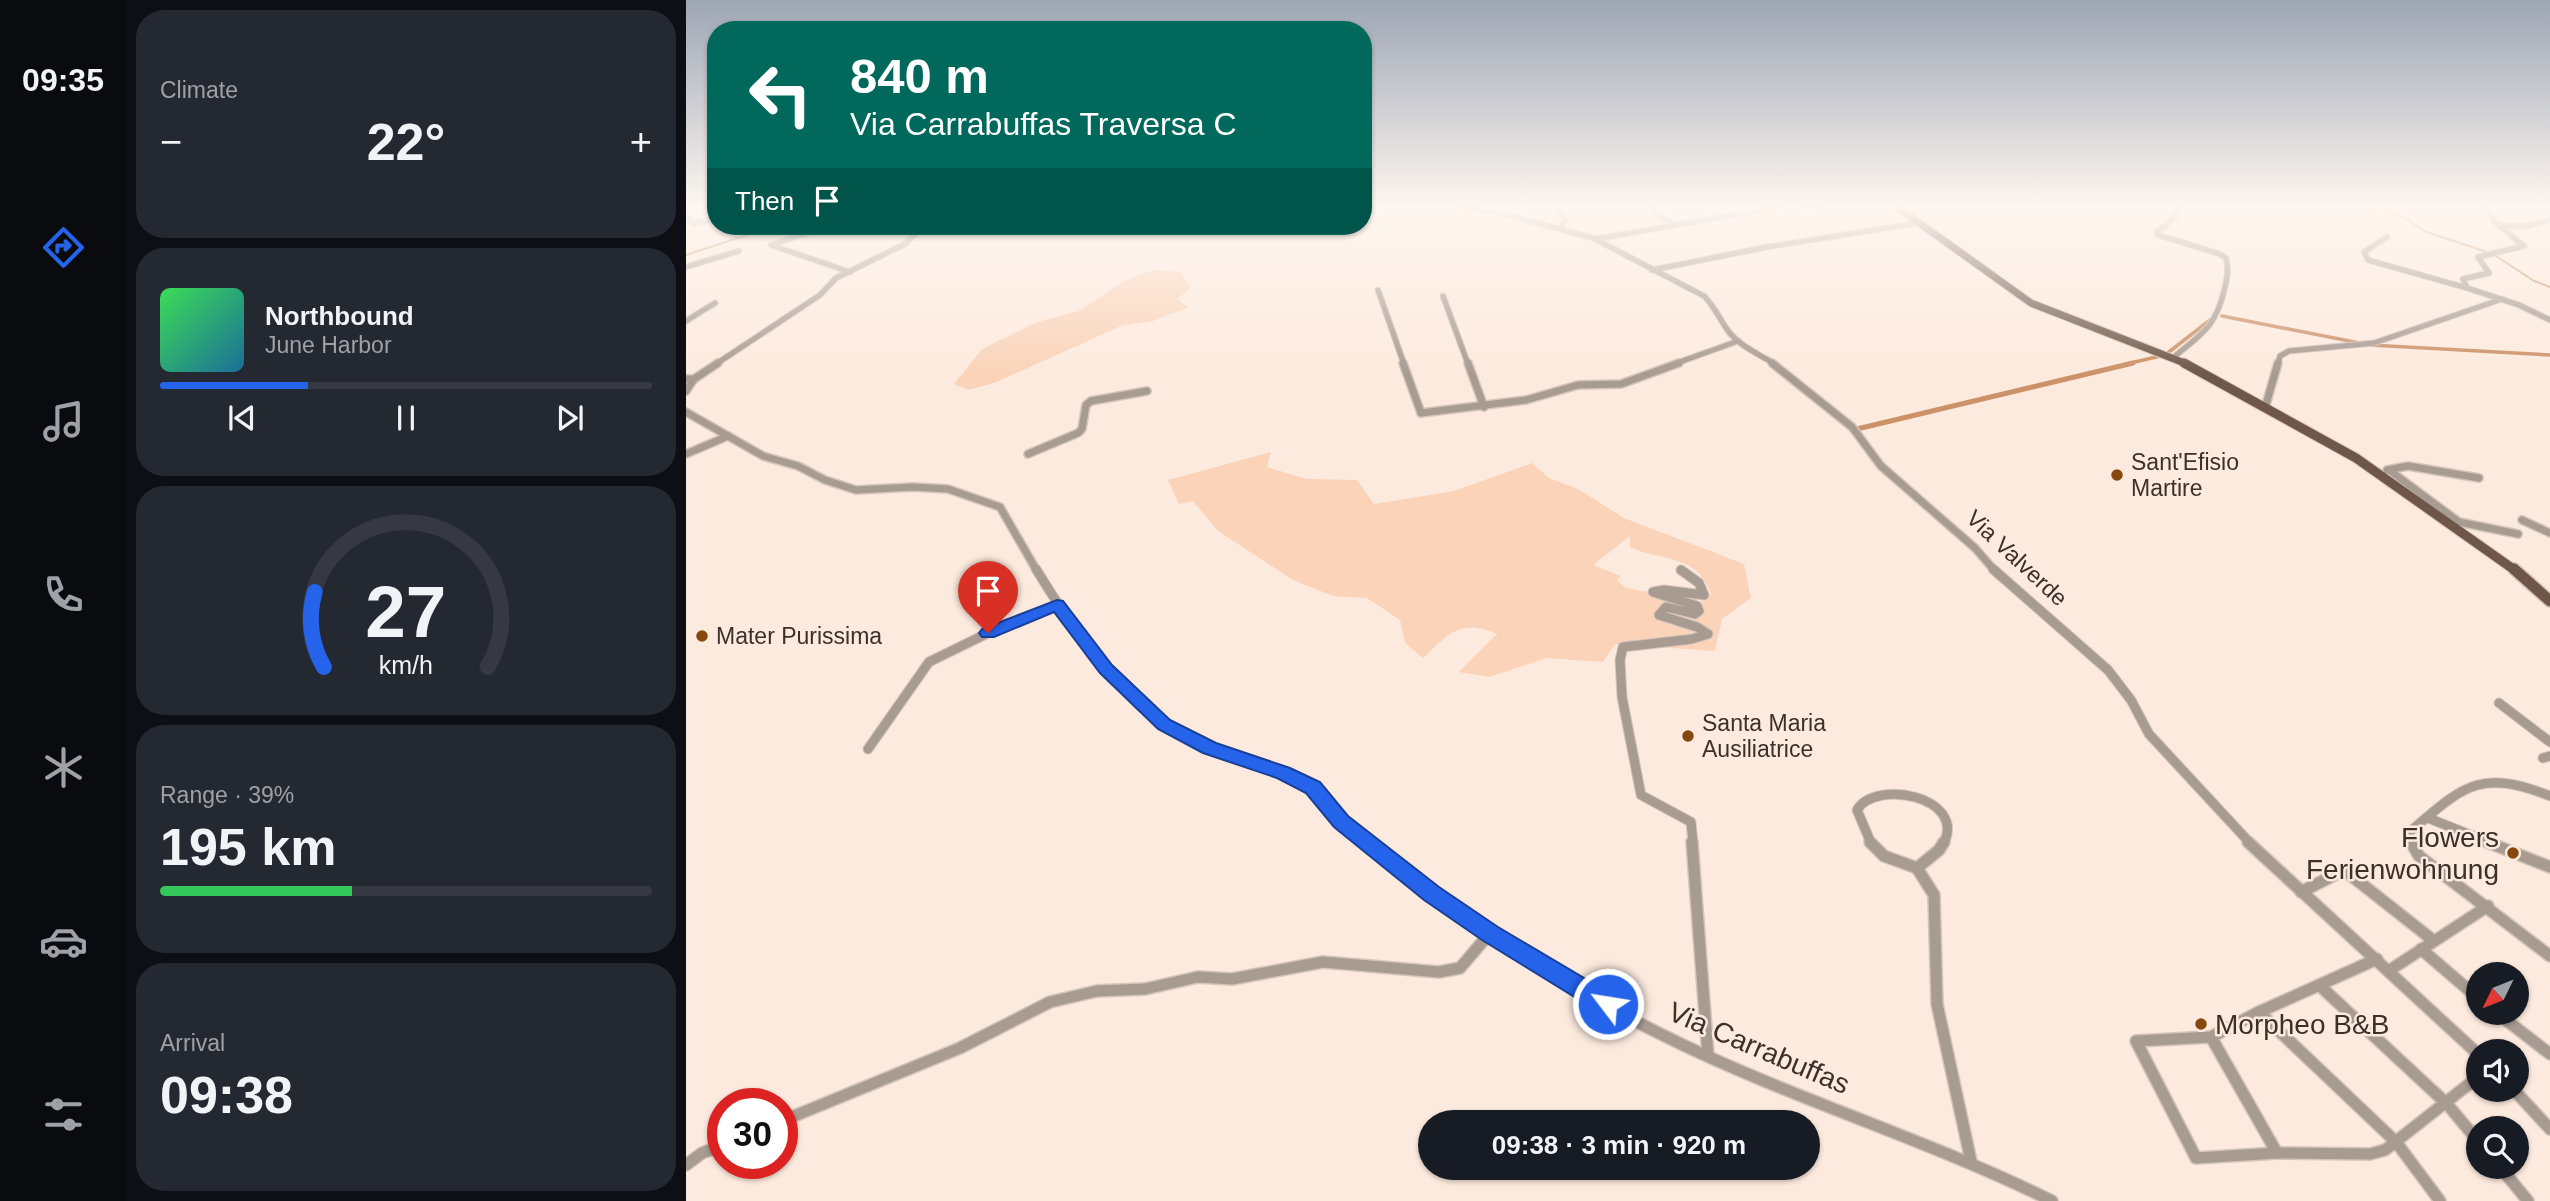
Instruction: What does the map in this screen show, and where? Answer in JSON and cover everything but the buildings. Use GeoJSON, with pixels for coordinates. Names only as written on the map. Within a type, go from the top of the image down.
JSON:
{"type":"FeatureCollection","features":[{"type":"Feature","properties":{"kind":"main road"},"geometry":{"type":"LineString","coordinates":[[1974,263],[2031,303],[2169,355],[2376,472],[2457,525],[2544,590],[2550,601]]}},
{"type":"Feature","properties":{"kind":"street"},"geometry":{"type":"LineString","coordinates":[[824,263],[850,272]]}},
{"type":"Feature","properties":{"kind":"street"},"geometry":{"type":"LineString","coordinates":[[686,391],[690,379],[827,290],[836,278],[868,263]]}},
{"type":"Feature","properties":{"kind":"street","name":"Via Valverde"},"geometry":{"type":"LineString","coordinates":[[1639,263],[1704,296],[1738,341],[1788,373],[1852,427],[1881,466],[1975,548],[1996,573],[2108,670],[2131,700],[2149,734],[2249,843],[2466,1043]]}},
{"type":"Feature","properties":{"kind":"street"},"geometry":{"type":"LineString","coordinates":[[1652,270],[1687,263]]}},
{"type":"Feature","properties":{"kind":"street"},"geometry":{"type":"LineString","coordinates":[[2169,355],[2210,326],[2218,315],[2229,270],[2227,263]]}},
{"type":"Feature","properties":{"kind":"street"},"geometry":{"type":"LineString","coordinates":[[2379,263],[2502,299],[2550,320]]}},
{"type":"Feature","properties":{"kind":"street"},"geometry":{"type":"LineString","coordinates":[[2467,288],[2463,279],[2488,274],[2481,263]]}},
{"type":"Feature","properties":{"kind":"street"},"geometry":{"type":"LineString","coordinates":[[1378,290],[1421,413],[1526,400],[1578,385],[1621,384],[1738,341]]}},
{"type":"Feature","properties":{"kind":"street"},"geometry":{"type":"LineString","coordinates":[[1443,296],[1484,407]]}},
{"type":"Feature","properties":{"kind":"street"},"geometry":{"type":"LineString","coordinates":[[2265,408],[2280,356],[2298,349],[2365,344],[2502,299]]}},
{"type":"Feature","properties":{"kind":"street"},"geometry":{"type":"LineString","coordinates":[[686,321],[715,303]]}},
{"type":"Feature","properties":{"kind":"street"},"geometry":{"type":"LineString","coordinates":[[1028,454],[1078,433],[1082,429],[1086,405],[1091,401],[1147,391]]}},
{"type":"Feature","properties":{"kind":"street","name":"Via Carrabuffas"},"geometry":{"type":"LineString","coordinates":[[686,412],[763,456],[798,466],[825,480],[856,489],[948,489],[1000,507],[1057,605],[1106,669],[1164,725],[1210,748],[1269,767],[1313,788],[1331,811],[1360,839],[1431,894],[1631,1019],[1708,1055],[1971,1161],[2052,1201]]}},
{"type":"Feature","properties":{"kind":"street"},"geometry":{"type":"LineString","coordinates":[[686,454],[730,438]]}},
{"type":"Feature","properties":{"kind":"street"},"geometry":{"type":"LineString","coordinates":[[2376,472],[2410,465],[2444,474],[2479,478]]}},
{"type":"Feature","properties":{"kind":"street"},"geometry":{"type":"LineString","coordinates":[[2389,470],[2457,525],[2518,534]]}},
{"type":"Feature","properties":{"kind":"street"},"geometry":{"type":"LineString","coordinates":[[2522,520],[2550,533]]}},
{"type":"Feature","properties":{"kind":"street"},"geometry":{"type":"LineString","coordinates":[[1681,570],[1698,580],[1704,587],[1704,595],[1695,597],[1661,590],[1653,592],[1697,606],[1699,611],[1695,614],[1666,607],[1659,615],[1708,634],[1695,639],[1636,642],[1623,647],[1617,659],[1625,715],[1642,795],[1692,822],[1708,1055]]}},
{"type":"Feature","properties":{"kind":"street"},"geometry":{"type":"LineString","coordinates":[[868,749],[929,662],[988,633],[1057,605]]}},
{"type":"Feature","properties":{"kind":"street"},"geometry":{"type":"LineString","coordinates":[[2499,703],[2550,742]]}},
{"type":"Feature","properties":{"kind":"street"},"geometry":{"type":"LineString","coordinates":[[2550,796],[2531,789],[2487,781],[2469,785],[2407,834],[2419,856],[2488,906],[2550,956]]}},
{"type":"Feature","properties":{"kind":"street"},"geometry":{"type":"LineString","coordinates":[[1917,868],[1942,846],[1949,830],[1947,819],[1938,808],[1921,798],[1905,794],[1880,797],[1860,804],[1857,810],[1861,827],[1880,855],[1888,861],[1917,868],[1934,895],[1937,1004],[1971,1161]]}},
{"type":"Feature","properties":{"kind":"street"},"geometry":{"type":"LineString","coordinates":[[2428,818],[2550,867]]}},
{"type":"Feature","properties":{"kind":"street"},"geometry":{"type":"LineString","coordinates":[[2301,892],[2344,870],[2434,941]]}},
{"type":"Feature","properties":{"kind":"street"},"geometry":{"type":"LineString","coordinates":[[2390,970],[2488,906]]}},
{"type":"Feature","properties":{"kind":"street"},"geometry":{"type":"LineString","coordinates":[[798,1114],[960,1048],[1050,1002],[1097,991],[1145,989],[1198,978],[1232,979],[1323,962],[1439,972],[1460,968],[1490,933]]}},
{"type":"Feature","properties":{"kind":"street"},"geometry":{"type":"LineString","coordinates":[[2421,949],[2466,988]]}},
{"type":"Feature","properties":{"kind":"street"},"geometry":{"type":"LineString","coordinates":[[2377,959],[2259,1012],[2211,1037],[2136,1041],[2196,1158],[2277,1153],[2370,1154],[2385,1150],[2466,1087]]}},
{"type":"Feature","properties":{"kind":"street"},"geometry":{"type":"LineString","coordinates":[[2319,985],[2446,1104],[2466,1127]]}},
{"type":"Feature","properties":{"kind":"street"},"geometry":{"type":"LineString","coordinates":[[2259,1012],[2396,1142],[2440,1201]]}},
{"type":"Feature","properties":{"kind":"street"},"geometry":{"type":"LineString","coordinates":[[2513,1026],[2550,1055]]}},
{"type":"Feature","properties":{"kind":"street"},"geometry":{"type":"LineString","coordinates":[[2211,1037],[2277,1153]]}},
{"type":"Feature","properties":{"kind":"street"},"geometry":{"type":"LineString","coordinates":[[2525,1102],[2550,1129]]}},
{"type":"Feature","properties":{"kind":"street"},"geometry":{"type":"LineString","coordinates":[[686,1165],[707,1151]]}},
{"type":"Feature","properties":{"kind":"street"},"geometry":{"type":"LineString","coordinates":[[2510,1179],[2528,1201]]}},
{"type":"Feature","properties":{"kind":"shaded area"},"geometry":{"type":"Polygon","coordinates":[[[1153,270],[1180,272],[1191,288],[1177,299],[1189,307],[1153,321],[1121,326],[994,383],[968,390],[954,384],[982,349],[1037,322],[1079,311],[1124,281],[1153,270]]]}},
{"type":"Feature","properties":{"kind":"shaded area"},"geometry":{"type":"Polygon","coordinates":[[[1271,452],[1267,467],[1307,479],[1357,480],[1374,504],[1454,491],[1532,463],[1549,478],[1578,489],[1624,518],[1744,564],[1751,598],[1722,619],[1715,651],[1615,644],[1603,662],[1547,658],[1489,677],[1459,672],[1497,634],[1484,629],[1464,628],[1448,636],[1423,658],[1405,643],[1400,620],[1367,598],[1333,596],[1293,580],[1218,531],[1193,501],[1179,504],[1168,480],[1271,452]],[[1630,536],[1593,565],[1621,576],[1617,580],[1626,588],[1703,602],[1711,594],[1705,581],[1688,565],[1630,547],[1630,536]]]}},
{"type":"Feature","properties":{"kind":"waterway"},"geometry":{"type":"LineString","coordinates":[[2507,263],[2534,281],[2550,287]]}},
{"type":"Feature","properties":{"kind":"waterway"},"geometry":{"type":"LineString","coordinates":[[2222,316],[2370,345],[2550,355]]}},
{"type":"Feature","properties":{"kind":"waterway"},"geometry":{"type":"LineString","coordinates":[[2126,364],[2165,355],[2210,320]]}},
{"type":"Feature","properties":{"kind":"waterway"},"geometry":{"type":"LineString","coordinates":[[1857,429],[2133,363]]}},
{"type":"Feature","properties":{"kind":"place","name":"Sant'Efisio Martire"},"geometry":{"type":"Point","coordinates":[2117,475]}},
{"type":"Feature","properties":{"kind":"place","name":"Mater Purissima"},"geometry":{"type":"Point","coordinates":[702,636]}},
{"type":"Feature","properties":{"kind":"place","name":"Santa Maria Ausiliatrice"},"geometry":{"type":"Point","coordinates":[1688,736]}},
{"type":"Feature","properties":{"kind":"place","name":"Flowers Ferienwohnung"},"geometry":{"type":"Point","coordinates":[2513,853]}},
{"type":"Feature","properties":{"kind":"place","name":"Morpheo B&B"},"geometry":{"type":"Point","coordinates":[2201,1024]}},
{"type":"Feature","properties":{"kind":"route"},"geometry":{"type":"LineString","coordinates":[[988,633],[1057,605],[1081,640],[1106,669],[1164,725],[1210,748],[1269,767],[1297,778],[1313,788],[1331,811],[1360,839],[1431,894],[1608,1004]]}}]}
